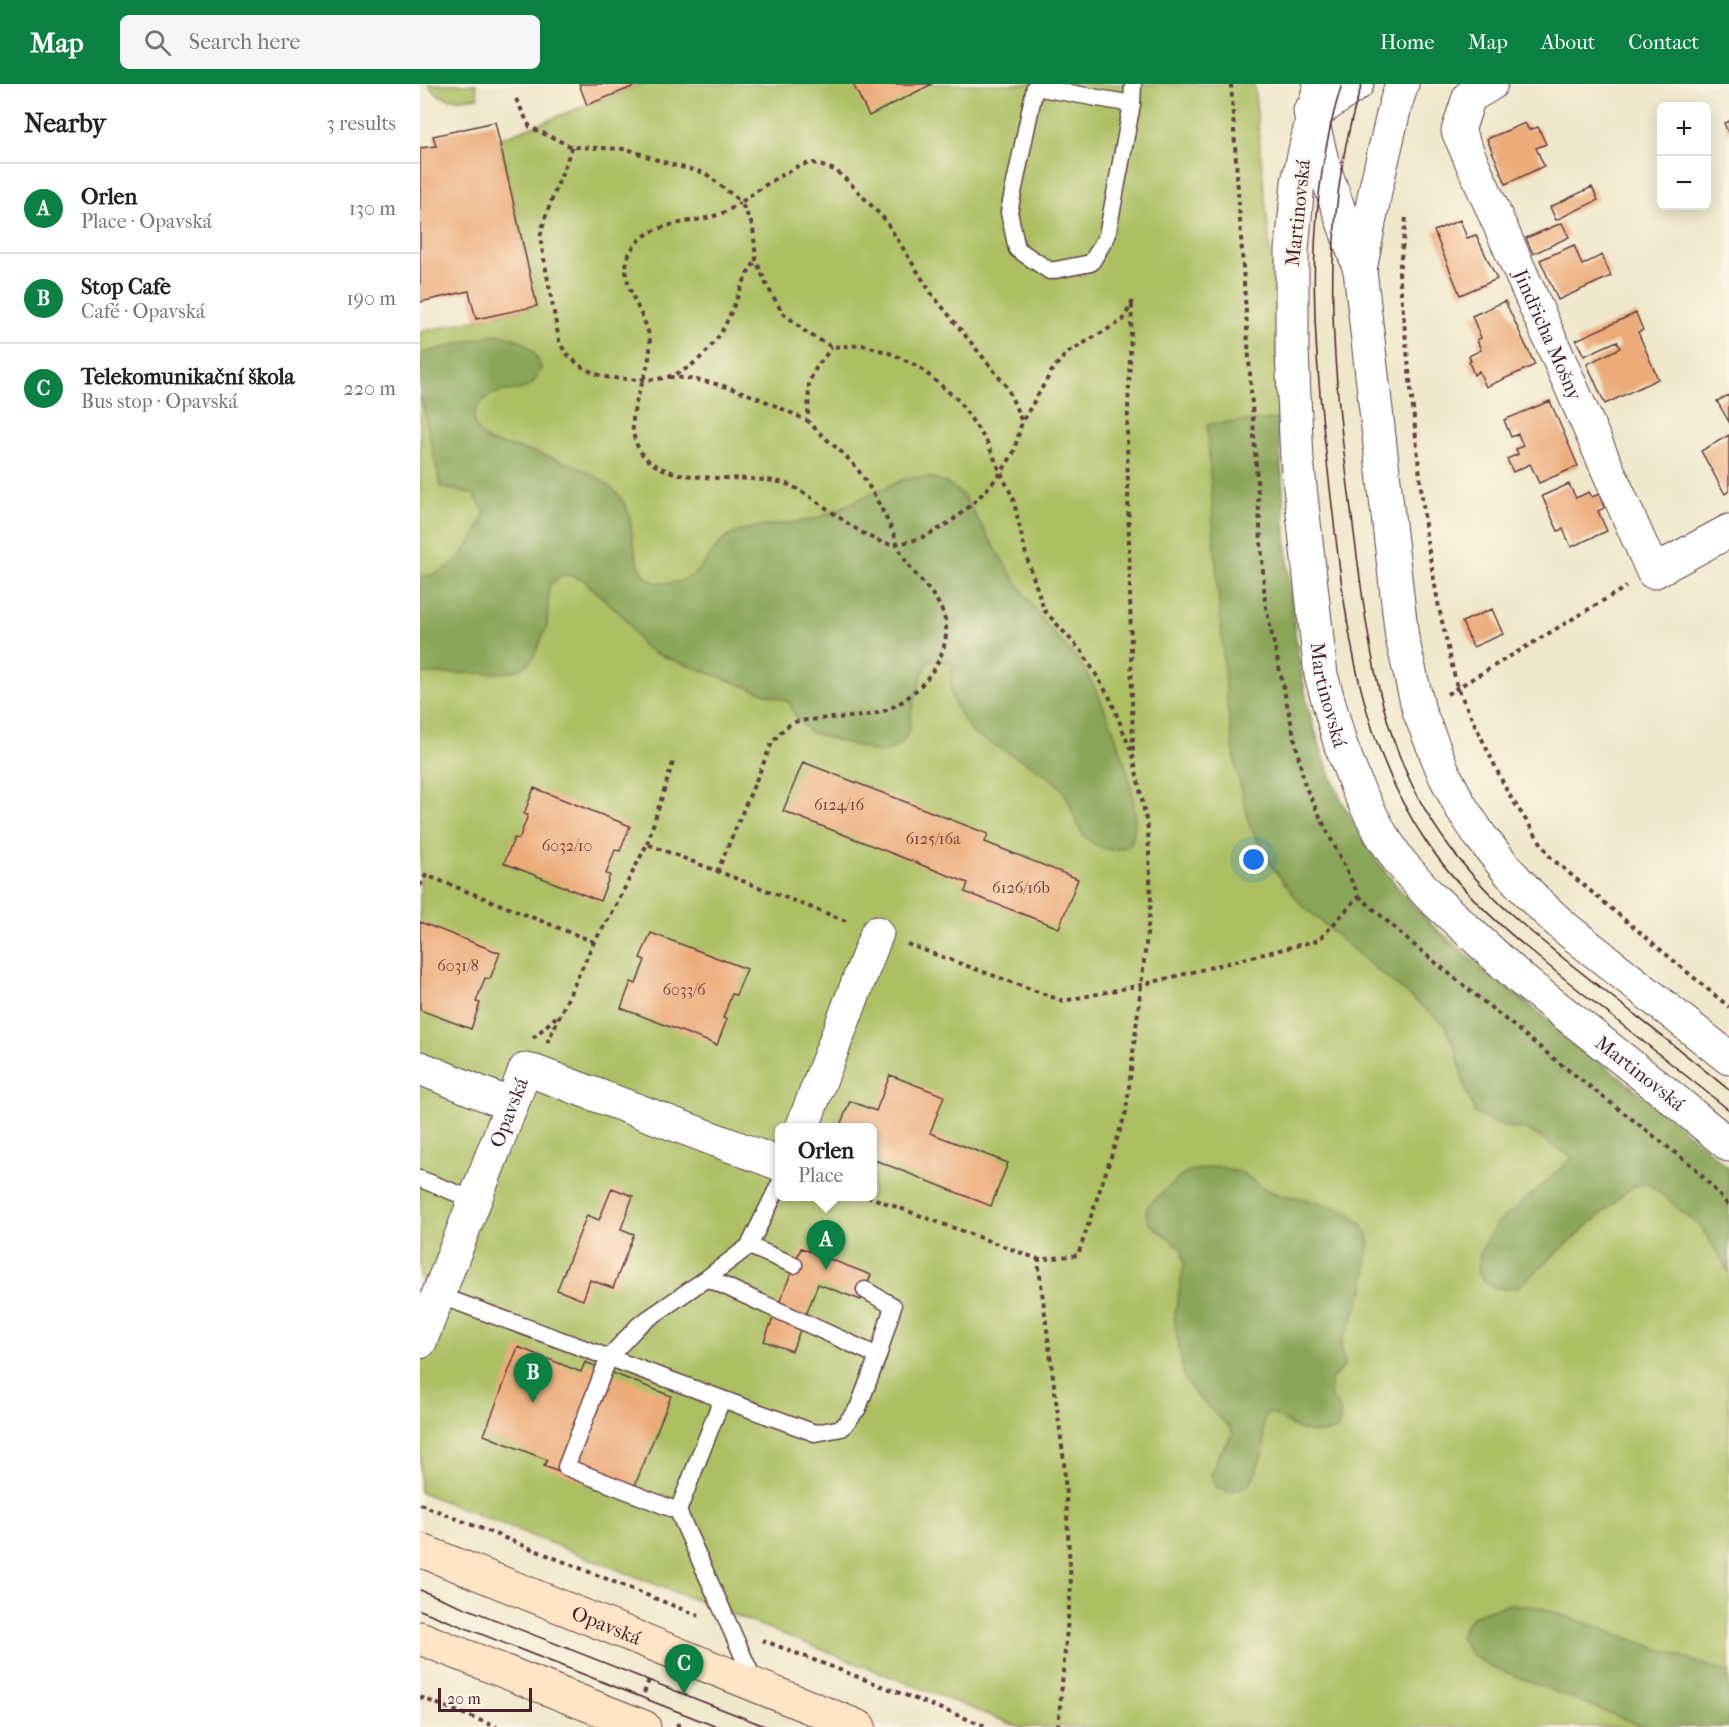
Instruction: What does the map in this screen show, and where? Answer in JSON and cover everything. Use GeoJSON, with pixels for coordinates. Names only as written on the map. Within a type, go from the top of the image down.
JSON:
{"type":"FeatureCollection","features":[{"type":"Feature","properties":{"kind":"main road","name":"Opavská"},"geometry":{"type":"LineString","coordinates":[[420,1550],[859,1727]]}},
{"type":"Feature","properties":{"kind":"main road"},"geometry":{"type":"LineString","coordinates":[[420,1638],[644,1727]]}},
{"type":"Feature","properties":{"kind":"street"},"geometry":{"type":"LineString","coordinates":[[1303,84],[1327,175],[1360,270],[1402,638],[1419,711],[1444,776],[1481,837],[1535,900],[1564,927],[1729,1058]]}},
{"type":"Feature","properties":{"kind":"street","name":"Martinovská"},"geometry":{"type":"LineString","coordinates":[[1320,84],[1298,182],[1292,250],[1292,352],[1297,460],[1321,675],[1340,743],[1358,790],[1381,834],[1400,862],[1429,895],[1522,980],[1729,1145]]}},
{"type":"Feature","properties":{"kind":"street"},"geometry":{"type":"LineString","coordinates":[[1311,116],[1357,84]]}},
{"type":"Feature","properties":{"kind":"street"},"geometry":{"type":"LineString","coordinates":[[1360,270],[1376,187],[1402,84]]}},
{"type":"Feature","properties":{"kind":"street","name":"Jindřicha Mošny"},"geometry":{"type":"LineString","coordinates":[[1480,91],[1458,131],[1653,572]]}},
{"type":"Feature","properties":{"kind":"street"},"geometry":{"type":"LineString","coordinates":[[1653,572],[1729,531]]}},
{"type":"Feature","properties":{"kind":"street"},"geometry":{"type":"LineString","coordinates":[[804,1123],[877,933]]}},
{"type":"Feature","properties":{"kind":"street","name":"Opavská"},"geometry":{"type":"LineString","coordinates":[[420,1342],[531,1057],[775,1162]]}},
{"type":"Feature","properties":{"kind":"street"},"geometry":{"type":"LineString","coordinates":[[420,1068],[511,1105]]}},
{"type":"Feature","properties":{"kind":"lane"},"geometry":{"type":"LineString","coordinates":[[1131,104],[1035,87],[1009,212],[1017,249],[1050,271],[1091,263],[1107,236],[1131,104],[1133,84]]}},
{"type":"Feature","properties":{"kind":"lane"},"geometry":{"type":"LineString","coordinates":[[420,1179],[474,1200]]}},
{"type":"Feature","properties":{"kind":"lane"},"geometry":{"type":"LineString","coordinates":[[757,1686],[678,1511],[566,1467],[609,1357],[639,1325],[749,1246],[775,1193]]}},
{"type":"Feature","properties":{"kind":"lane"},"geometry":{"type":"LineString","coordinates":[[749,1246],[794,1265]]}},
{"type":"Feature","properties":{"kind":"lane"},"geometry":{"type":"LineString","coordinates":[[707,1278],[878,1356]]}},
{"type":"Feature","properties":{"kind":"lane"},"geometry":{"type":"LineString","coordinates":[[438,1295],[815,1433],[842,1428],[858,1408],[878,1356],[893,1306],[865,1290]]}},
{"type":"Feature","properties":{"kind":"lane"},"geometry":{"type":"LineString","coordinates":[[678,1511],[722,1399]]}},
{"type":"Feature","properties":{"kind":"path"},"geometry":{"type":"LineString","coordinates":[[1231,84],[1265,603],[1305,786],[1359,896],[1409,941],[1558,1062],[1695,1168],[1729,1206]]}},
{"type":"Feature","properties":{"kind":"path"},"geometry":{"type":"LineString","coordinates":[[516,99],[530,127],[572,147],[627,149],[669,164],[705,173],[741,202],[753,227],[756,260],[782,312],[807,333],[832,347],[864,345],[892,354],[919,367],[958,400],[987,442],[1013,498],[1026,555],[1044,610],[1083,653],[1110,698],[1133,756],[1148,829],[1151,902],[1126,1112],[1078,1256],[1038,1260],[877,1201]]}},
{"type":"Feature","properties":{"kind":"path"},"geometry":{"type":"LineString","coordinates":[[572,147],[540,237],[562,350],[570,358],[603,377],[642,380],[668,377],[689,378],[733,387],[808,421],[820,436],[854,466],[865,482],[903,557],[943,613],[945,637],[939,659],[922,685],[905,701],[878,714],[797,721],[781,732],[771,743],[717,872]]}},
{"type":"Feature","properties":{"kind":"path"},"geometry":{"type":"LineString","coordinates":[[1022,422],[1006,387],[931,293],[886,221],[835,170],[813,163],[800,165],[718,215],[661,228],[635,244],[630,253],[626,272],[627,282],[646,322],[650,341],[650,360],[642,380],[632,427],[639,450],[660,470],[686,476],[784,483],[816,500],[853,527],[887,544],[924,536],[958,517],[1001,473],[1013,454],[1022,422],[1042,386],[1067,353],[1123,320],[1132,301],[1127,436],[1133,756]]}},
{"type":"Feature","properties":{"kind":"path"},"geometry":{"type":"LineString","coordinates":[[1406,217],[1399,273],[1426,535],[1439,608],[1457,687],[1508,793],[1551,858],[1729,1007]]}},
{"type":"Feature","properties":{"kind":"path"},"geometry":{"type":"LineString","coordinates":[[668,377],[697,362],[714,343],[728,321],[749,269],[756,260]]}},
{"type":"Feature","properties":{"kind":"path"},"geometry":{"type":"LineString","coordinates":[[808,421],[809,382],[816,368],[832,347]]}},
{"type":"Feature","properties":{"kind":"path"},"geometry":{"type":"LineString","coordinates":[[1419,711],[1653,572]]}},
{"type":"Feature","properties":{"kind":"path"},"geometry":{"type":"LineString","coordinates":[[531,1057],[559,1015],[594,942],[611,915],[647,844],[674,759]]}},
{"type":"Feature","properties":{"kind":"path"},"geometry":{"type":"LineString","coordinates":[[647,844],[877,933],[1063,1001],[1141,985],[1319,940],[1359,896]]}},
{"type":"Feature","properties":{"kind":"path"},"geometry":{"type":"LineString","coordinates":[[420,886],[426,875],[594,942]]}},
{"type":"Feature","properties":{"kind":"path"},"geometry":{"type":"LineString","coordinates":[[531,1057],[559,1015]]}},
{"type":"Feature","properties":{"kind":"path"},"geometry":{"type":"LineString","coordinates":[[1038,1260],[1064,1462],[1071,1586],[1058,1727]]}},
{"type":"Feature","properties":{"kind":"path"},"geometry":{"type":"LineString","coordinates":[[420,1697],[497,1727]]}},
{"type":"Feature","properties":{"kind":"green space"},"geometry":{"type":"Polygon","coordinates":[[[428,84],[476,84],[478,97],[450,99],[438,94],[428,84]]]}},
{"type":"Feature","properties":{"kind":"green space"},"geometry":{"type":"Polygon","coordinates":[[[641,84],[1254,84],[1277,320],[1278,419],[1296,641],[1308,708],[1341,800],[1372,854],[1431,924],[1729,1168],[1729,1727],[1019,1727],[420,1492],[420,332],[537,306],[499,139],[641,84]]]}},
{"type":"Feature","properties":{"kind":"green space"},"geometry":{"type":"Polygon","coordinates":[[[495,334],[511,337],[524,343],[534,353],[541,368],[528,387],[495,393],[486,398],[474,415],[477,430],[490,442],[549,456],[590,473],[608,485],[621,498],[629,515],[634,549],[640,567],[649,579],[659,583],[670,583],[692,575],[724,540],[749,528],[818,518],[905,479],[931,478],[951,486],[964,497],[1033,606],[1052,632],[1080,663],[1101,700],[1121,752],[1134,804],[1134,827],[1130,845],[1113,850],[1096,845],[1081,831],[1067,798],[1055,782],[1036,768],[972,732],[960,715],[953,699],[950,683],[952,663],[929,659],[921,677],[909,730],[903,742],[880,753],[809,732],[795,715],[789,702],[654,653],[642,645],[625,618],[582,579],[567,575],[560,576],[549,586],[547,626],[532,660],[519,670],[502,673],[420,674],[420,576],[443,570],[462,555],[485,512],[473,494],[441,487],[420,394],[420,354],[495,334]]]}},
{"type":"Feature","properties":{"kind":"green space"},"geometry":{"type":"Polygon","coordinates":[[[1278,419],[1295,635],[1316,736],[1339,795],[1370,850],[1388,875],[1443,937],[1642,1094],[1729,1168],[1729,1272],[1701,1227],[1649,1184],[1633,1186],[1518,1287],[1494,1288],[1484,1282],[1478,1271],[1480,1253],[1495,1226],[1573,1158],[1530,1131],[1498,1125],[1476,1114],[1466,1091],[1456,1050],[1444,1024],[1372,966],[1301,904],[1273,868],[1250,826],[1236,767],[1227,704],[1207,424],[1278,419]]]}},
{"type":"Feature","properties":{"kind":"green space"},"geometry":{"type":"Polygon","coordinates":[[[1216,1166],[1244,1174],[1263,1188],[1280,1195],[1301,1198],[1349,1213],[1361,1223],[1368,1235],[1369,1244],[1364,1288],[1341,1346],[1345,1364],[1330,1383],[1331,1398],[1340,1412],[1337,1430],[1325,1433],[1307,1432],[1268,1413],[1263,1424],[1263,1450],[1254,1476],[1249,1485],[1230,1492],[1216,1487],[1211,1475],[1217,1457],[1233,1434],[1231,1429],[1195,1394],[1184,1378],[1174,1318],[1184,1265],[1182,1249],[1148,1222],[1146,1213],[1148,1205],[1187,1172],[1216,1166]]]}},
{"type":"Feature","properties":{"kind":"green space"},"geometry":{"type":"Polygon","coordinates":[[[1511,1604],[1542,1608],[1729,1673],[1729,1727],[1645,1727],[1490,1666],[1472,1655],[1460,1638],[1463,1629],[1473,1617],[1511,1604]]]}},
{"type":"Feature","properties":{"kind":"building"},"geometry":{"type":"Polygon","coordinates":[[[579,84],[640,84],[587,105],[579,84]]]}},
{"type":"Feature","properties":{"kind":"building"},"geometry":{"type":"Polygon","coordinates":[[[853,84],[932,84],[869,116],[853,84]]]}},
{"type":"Feature","properties":{"kind":"building"},"geometry":{"type":"Polygon","coordinates":[[[1729,121],[1729,135],[1724,123],[1729,121]]]}},
{"type":"Feature","properties":{"kind":"building"},"geometry":{"type":"Polygon","coordinates":[[[495,122],[537,306],[476,319],[469,291],[420,302],[420,148],[436,146],[433,136],[495,122]]]}},
{"type":"Feature","properties":{"kind":"building"},"geometry":{"type":"Polygon","coordinates":[[[1525,123],[1529,130],[1538,127],[1546,144],[1536,148],[1544,166],[1506,184],[1487,139],[1525,123]]]}},
{"type":"Feature","properties":{"kind":"building"},"geometry":{"type":"Polygon","coordinates":[[[1592,187],[1598,200],[1556,220],[1550,207],[1592,187]]]}},
{"type":"Feature","properties":{"kind":"building"},"geometry":{"type":"Polygon","coordinates":[[[1460,220],[1467,238],[1476,235],[1497,279],[1460,295],[1434,231],[1460,220]]]}},
{"type":"Feature","properties":{"kind":"building"},"geometry":{"type":"Polygon","coordinates":[[[1562,223],[1569,237],[1533,254],[1526,238],[1562,223]]]}},
{"type":"Feature","properties":{"kind":"building"},"geometry":{"type":"Polygon","coordinates":[[[1574,245],[1582,265],[1602,255],[1611,276],[1558,300],[1540,260],[1574,245]]]}},
{"type":"Feature","properties":{"kind":"building"},"geometry":{"type":"Polygon","coordinates":[[[1505,301],[1535,365],[1486,387],[1479,371],[1474,375],[1469,362],[1471,361],[1469,356],[1481,350],[1477,340],[1481,338],[1472,316],[1505,301]]]}},
{"type":"Feature","properties":{"kind":"building"},"geometry":{"type":"Polygon","coordinates":[[[1636,313],[1643,330],[1638,332],[1658,379],[1605,404],[1587,364],[1620,348],[1617,341],[1584,356],[1576,340],[1636,313]]]}},
{"type":"Feature","properties":{"kind":"building"},"geometry":{"type":"Polygon","coordinates":[[[1729,395],[1729,422],[1717,401],[1729,395]]]}},
{"type":"Feature","properties":{"kind":"building"},"geometry":{"type":"Polygon","coordinates":[[[1550,401],[1578,466],[1539,483],[1530,464],[1513,472],[1507,459],[1518,454],[1516,449],[1523,446],[1518,434],[1511,437],[1504,420],[1550,401]]]}},
{"type":"Feature","properties":{"kind":"building"},"geometry":{"type":"Polygon","coordinates":[[[1729,435],[1729,491],[1725,494],[1701,451],[1729,435]]]}},
{"type":"Feature","properties":{"kind":"building"},"geometry":{"type":"Polygon","coordinates":[[[1569,484],[1576,498],[1589,492],[1592,497],[1599,494],[1604,508],[1598,511],[1607,531],[1571,547],[1563,529],[1558,531],[1542,496],[1569,484]]]}},
{"type":"Feature","properties":{"kind":"building"},"geometry":{"type":"Polygon","coordinates":[[[1492,609],[1503,634],[1473,647],[1462,622],[1492,609]]]}},
{"type":"Feature","properties":{"kind":"building"},"geometry":{"type":"Polygon","coordinates":[[[803,762],[988,834],[985,842],[1078,879],[1059,928],[965,892],[968,883],[783,811],[803,762]]]}},
{"type":"Feature","properties":{"kind":"building"},"geometry":{"type":"Polygon","coordinates":[[[534,788],[630,826],[620,851],[615,850],[606,874],[610,875],[600,901],[504,863],[514,838],[519,839],[528,815],[524,814],[534,788]]]}},
{"type":"Feature","properties":{"kind":"building"},"geometry":{"type":"Polygon","coordinates":[[[420,922],[500,953],[490,979],[485,978],[476,1002],[480,1003],[471,1029],[420,1010],[420,922]]]}},
{"type":"Feature","properties":{"kind":"building"},"geometry":{"type":"Polygon","coordinates":[[[651,933],[747,969],[736,995],[732,994],[723,1018],[727,1019],[717,1045],[621,1008],[631,982],[636,984],[645,960],[640,958],[651,933]]]}},
{"type":"Feature","properties":{"kind":"building"},"geometry":{"type":"Polygon","coordinates":[[[890,1075],[944,1096],[930,1133],[1008,1163],[991,1206],[877,1161],[877,1123],[841,1123],[850,1101],[876,1111],[890,1075]]]}},
{"type":"Feature","properties":{"kind":"building"},"geometry":{"type":"Polygon","coordinates":[[[612,1188],[633,1196],[621,1229],[634,1234],[613,1288],[590,1280],[583,1300],[557,1290],[587,1215],[599,1220],[612,1188]]]}},
{"type":"Feature","properties":{"kind":"building"},"geometry":{"type":"Polygon","coordinates":[[[801,1248],[871,1275],[861,1300],[818,1284],[792,1351],[764,1341],[801,1248]]]}},
{"type":"Feature","properties":{"kind":"building"},"geometry":{"type":"Polygon","coordinates":[[[518,1347],[581,1372],[585,1362],[671,1396],[629,1500],[544,1466],[547,1460],[484,1435],[518,1347]]]}},
{"type":"Feature","properties":{"kind":"tram line"},"geometry":{"type":"LineString","coordinates":[[1342,84],[1329,135],[1320,186],[1315,238],[1316,341],[1325,445],[1349,632],[1358,676],[1384,763],[1403,804],[1427,843],[1462,887],[1502,927],[1546,964],[1729,1110]]}},
{"type":"Feature","properties":{"kind":"tram line"},"geometry":{"type":"LineString","coordinates":[[1362,84],[1347,139],[1338,195],[1333,251],[1333,308],[1340,421],[1365,616],[1372,657],[1392,736],[1425,810],[1449,846],[1482,886],[1540,939],[1729,1090]]}},
{"type":"Feature","properties":{"kind":"tram line"},"geometry":{"type":"LineString","coordinates":[[420,1590],[767,1727]]}},
{"type":"Feature","properties":{"kind":"tram line"},"geometry":{"type":"LineString","coordinates":[[420,1610],[717,1727]]}},
{"type":"Feature","properties":{"kind":"place","name":"Orlen"},"geometry":{"type":"Point","coordinates":[826,1270]}},
{"type":"Feature","properties":{"kind":"place","name":"Stop Cafe"},"geometry":{"type":"Point","coordinates":[533,1403]}},
{"type":"Feature","properties":{"kind":"place","name":"Telekomunikační škola"},"geometry":{"type":"Point","coordinates":[684,1694]}}]}
